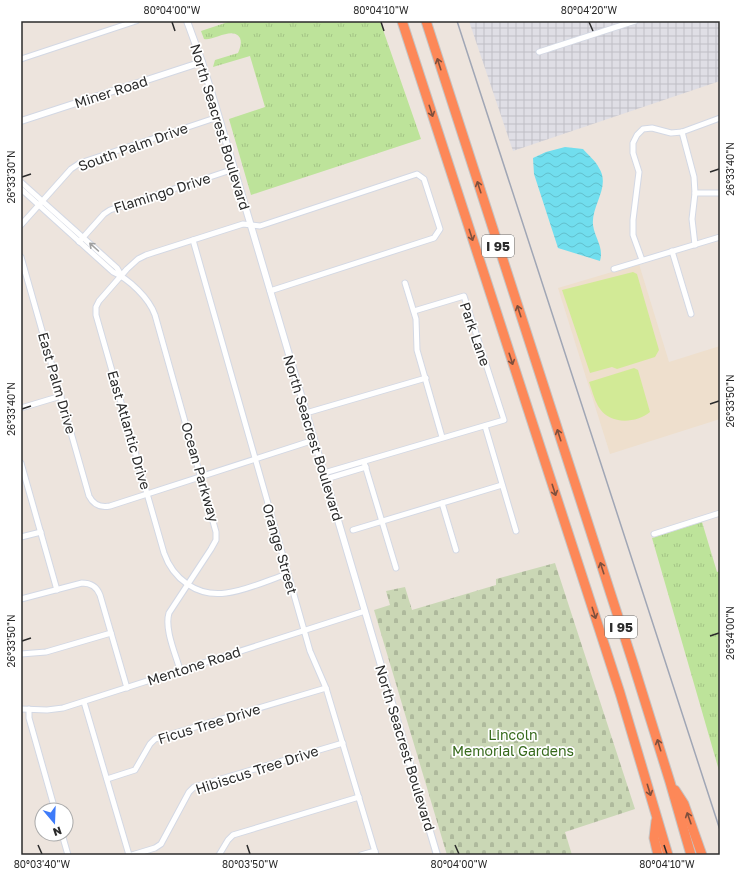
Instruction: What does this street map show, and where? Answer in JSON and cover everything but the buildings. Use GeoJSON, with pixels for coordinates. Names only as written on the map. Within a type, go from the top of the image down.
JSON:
{"type":"FeatureCollection","features":[{"type":"Feature","properties":{"kind":"highway","name":"I 95"},"geometry":{"type":"LineString","coordinates":[[402,21],[612,668],[668,855]]}},
{"type":"Feature","properties":{"kind":"highway","name":"I 95"},"geometry":{"type":"LineString","coordinates":[[426,21],[633,663],[691,855]]}},
{"type":"Feature","properties":{"kind":"highway"},"geometry":{"type":"LineString","coordinates":[[670,782],[684,804],[702,855]]}},
{"type":"Feature","properties":{"kind":"highway"},"geometry":{"type":"LineString","coordinates":[[657,816],[654,838],[658,855]]}},
{"type":"Feature","properties":{"kind":"street"},"geometry":{"type":"LineString","coordinates":[[21,58],[136,21]]}},
{"type":"Feature","properties":{"kind":"street","name":"North Seacrest Boulevard"},"geometry":{"type":"LineString","coordinates":[[187,21],[202,62],[437,855]]}},
{"type":"Feature","properties":{"kind":"street"},"geometry":{"type":"LineString","coordinates":[[539,52],[635,21]]}},
{"type":"Feature","properties":{"kind":"street","name":"Miner Road"},"geometry":{"type":"LineString","coordinates":[[21,121],[202,62]]}},
{"type":"Feature","properties":{"kind":"street","name":"South Palm Drive"},"geometry":{"type":"LineString","coordinates":[[41,203],[72,169],[80,163],[218,117]]}},
{"type":"Feature","properties":{"kind":"street"},"geometry":{"type":"LineString","coordinates":[[642,260],[633,235],[633,220],[639,172],[633,153],[633,143],[637,135],[644,129],[652,128],[671,133],[682,132],[720,118]]}},
{"type":"Feature","properties":{"kind":"street"},"geometry":{"type":"LineString","coordinates":[[682,132],[694,177],[695,193],[692,219],[695,245]]}},
{"type":"Feature","properties":{"kind":"street","name":"Flamingo Drive"},"geometry":{"type":"LineString","coordinates":[[81,239],[104,214],[110,210],[234,169]]}},
{"type":"Feature","properties":{"kind":"street","name":"East Atlantic Drive"},"geometry":{"type":"LineString","coordinates":[[188,585],[175,574],[167,560],[96,311],[99,301],[121,275],[134,262],[142,257],[243,224],[260,226],[417,174],[424,179],[440,229],[434,238],[270,291]]}},
{"type":"Feature","properties":{"kind":"street","name":"Ocean Parkway"},"geometry":{"type":"LineString","coordinates":[[21,182],[41,203],[81,239],[117,268],[121,275],[145,298],[153,309],[215,526],[216,537],[211,549],[169,613],[168,631],[180,670]]}},
{"type":"Feature","properties":{"kind":"street","name":"Ocean Parkway"},"geometry":{"type":"LineString","coordinates":[[21,189],[41,203]]}},
{"type":"Feature","properties":{"kind":"street"},"geometry":{"type":"LineString","coordinates":[[695,193],[720,193]]}},
{"type":"Feature","properties":{"kind":"street"},"geometry":{"type":"LineString","coordinates":[[21,225],[41,203]]}},
{"type":"Feature","properties":{"kind":"street"},"geometry":{"type":"LineString","coordinates":[[614,269],[720,237]]}},
{"type":"Feature","properties":{"kind":"street","name":"Orange Street"},"geometry":{"type":"LineString","coordinates":[[192,240],[304,631],[313,659],[326,688],[375,853]]}},
{"type":"Feature","properties":{"kind":"street"},"geometry":{"type":"LineString","coordinates":[[672,251],[691,314]]}},
{"type":"Feature","properties":{"kind":"street","name":"East Palm Drive"},"geometry":{"type":"LineString","coordinates":[[21,257],[89,496],[93,502],[99,506],[110,506],[147,494]]}},
{"type":"Feature","properties":{"kind":"street"},"geometry":{"type":"LineString","coordinates":[[405,283],[417,326],[417,350],[442,437]]}},
{"type":"Feature","properties":{"kind":"street","name":"Park Lane"},"geometry":{"type":"LineString","coordinates":[[414,312],[464,296],[504,420],[485,426]]}},
{"type":"Feature","properties":{"kind":"street"},"geometry":{"type":"LineString","coordinates":[[306,413],[426,378]]}},
{"type":"Feature","properties":{"kind":"street"},"geometry":{"type":"LineString","coordinates":[[21,408],[61,396]]}},
{"type":"Feature","properties":{"kind":"street"},"geometry":{"type":"LineString","coordinates":[[325,476],[365,464],[442,437],[485,426],[516,531]]}},
{"type":"Feature","properties":{"kind":"street"},"geometry":{"type":"LineString","coordinates":[[147,494],[314,440]]}},
{"type":"Feature","properties":{"kind":"street"},"geometry":{"type":"LineString","coordinates":[[21,463],[22,474],[41,532],[57,590]]}},
{"type":"Feature","properties":{"kind":"street"},"geometry":{"type":"LineString","coordinates":[[365,464],[396,568]]}},
{"type":"Feature","properties":{"kind":"street"},"geometry":{"type":"LineString","coordinates":[[353,530],[502,485]]}},
{"type":"Feature","properties":{"kind":"street"},"geometry":{"type":"LineString","coordinates":[[442,504],[456,550]]}},
{"type":"Feature","properties":{"kind":"street"},"geometry":{"type":"LineString","coordinates":[[654,534],[720,513]]}},
{"type":"Feature","properties":{"kind":"street"},"geometry":{"type":"LineString","coordinates":[[21,537],[41,532]]}},
{"type":"Feature","properties":{"kind":"street"},"geometry":{"type":"LineString","coordinates":[[188,585],[205,592],[225,593],[287,574]]}},
{"type":"Feature","properties":{"kind":"street"},"geometry":{"type":"LineString","coordinates":[[21,600],[82,583],[89,584],[94,587],[99,592],[127,688]]}},
{"type":"Feature","properties":{"kind":"street","name":"Mentone Road"},"geometry":{"type":"LineString","coordinates":[[21,709],[56,710],[365,611]]}},
{"type":"Feature","properties":{"kind":"street"},"geometry":{"type":"LineString","coordinates":[[21,654],[46,652],[111,633]]}},
{"type":"Feature","properties":{"kind":"street","name":"Ficus Tree Drive"},"geometry":{"type":"LineString","coordinates":[[107,779],[135,770],[150,744],[155,739],[326,688]]}},
{"type":"Feature","properties":{"kind":"street"},"geometry":{"type":"LineString","coordinates":[[84,702],[129,855]]}},
{"type":"Feature","properties":{"kind":"street"},"geometry":{"type":"LineString","coordinates":[[29,709],[29,718],[53,802]]}},
{"type":"Feature","properties":{"kind":"street","name":"Hibiscus Tree Drive"},"geometry":{"type":"LineString","coordinates":[[132,855],[155,848],[161,844],[189,792],[194,787],[343,743]]}},
{"type":"Feature","properties":{"kind":"street"},"geometry":{"type":"LineString","coordinates":[[220,855],[228,840],[233,835],[359,797]]}},
{"type":"Feature","properties":{"kind":"street"},"geometry":{"type":"LineString","coordinates":[[64,842],[68,855]]}},
{"type":"Feature","properties":{"kind":"street"},"geometry":{"type":"LineString","coordinates":[[361,855],[375,853]]}},
{"type":"Feature","properties":{"kind":"shaded area"},"geometry":{"type":"Polygon","coordinates":[[[469,21],[720,21],[720,81],[513,151],[469,21]]]}},
{"type":"Feature","properties":{"kind":"shaded area"},"geometry":{"type":"Polygon","coordinates":[[[639,264],[669,362],[720,346],[720,419],[610,454],[558,288],[639,264]]]}},
{"type":"Feature","properties":{"kind":"green space"},"geometry":{"type":"Polygon","coordinates":[[[231,21],[380,21],[421,139],[251,195],[229,119],[265,107],[250,56],[213,67],[215,60],[238,53],[241,40],[233,33],[204,39],[201,31],[231,21]]]}},
{"type":"Feature","properties":{"kind":"green space"},"geometry":{"type":"Polygon","coordinates":[[[633,272],[637,274],[659,350],[655,357],[617,369],[612,367],[590,373],[562,290],[633,272]]]}},
{"type":"Feature","properties":{"kind":"green space"},"geometry":{"type":"Polygon","coordinates":[[[634,368],[638,370],[650,412],[637,419],[622,421],[609,417],[598,406],[589,382],[634,368]]]}},
{"type":"Feature","properties":{"kind":"green space"},"geometry":{"type":"Polygon","coordinates":[[[702,522],[717,572],[720,571],[720,774],[652,538],[702,522]]]}},
{"type":"Feature","properties":{"kind":"green space","name":"Lincoln Memorial Gardens"},"geometry":{"type":"Polygon","coordinates":[[[555,563],[635,809],[565,832],[572,855],[447,855],[374,610],[390,605],[386,591],[405,587],[412,610],[496,585],[496,579],[555,563]]]}},
{"type":"Feature","properties":{"kind":"water"},"geometry":{"type":"Polygon","coordinates":[[[565,147],[583,149],[596,163],[602,175],[602,189],[593,218],[594,230],[601,251],[600,261],[558,248],[534,174],[533,158],[546,152],[565,147]]]}},
{"type":"Feature","properties":{"kind":"railway"},"geometry":{"type":"LineString","coordinates":[[457,21],[720,830]]}}]}
